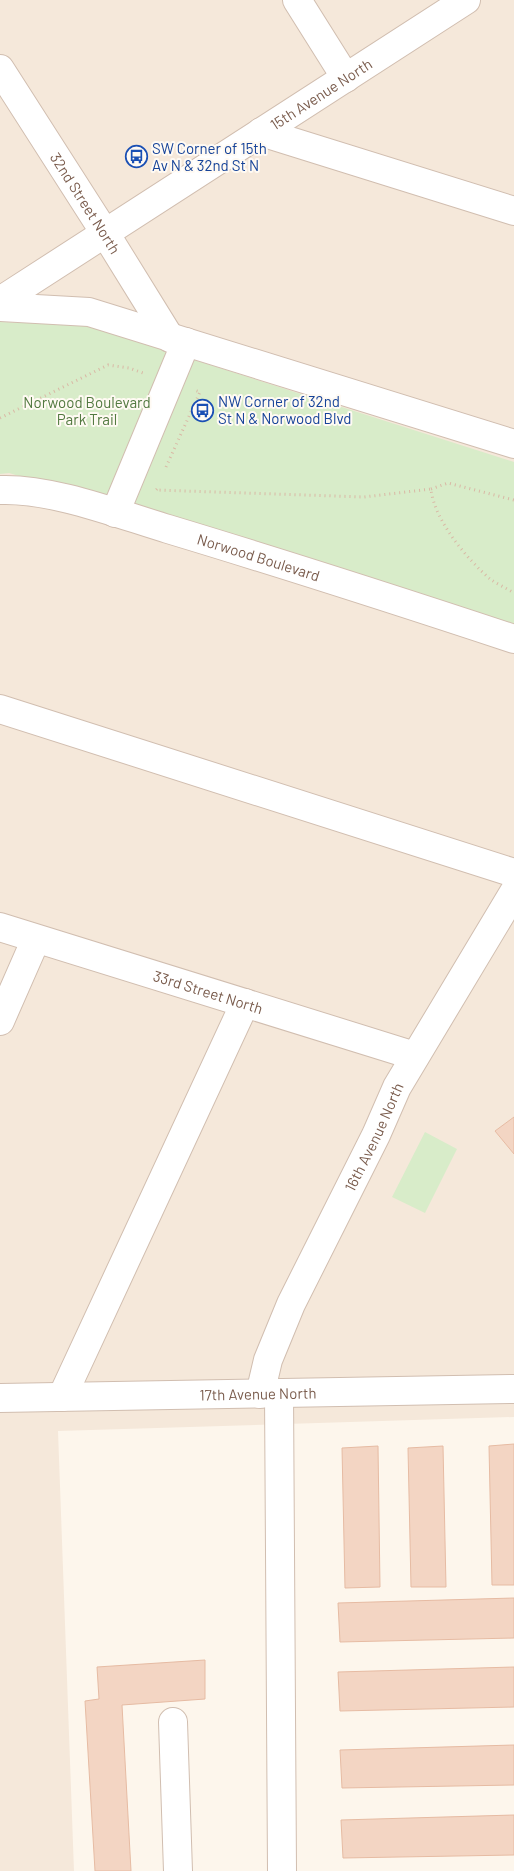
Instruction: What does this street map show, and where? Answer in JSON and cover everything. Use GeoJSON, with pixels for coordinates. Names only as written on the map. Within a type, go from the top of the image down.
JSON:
{"type":"FeatureCollection","features":[{"type":"Feature","properties":{"kind":"street"},"geometry":{"type":"LineString","coordinates":[[297,0],[346,78]]}},
{"type":"Feature","properties":{"kind":"street","name":"15th Avenue North"},"geometry":{"type":"LineString","coordinates":[[0,301],[466,0]]}},
{"type":"Feature","properties":{"kind":"street","name":"32nd Street North"},"geometry":{"type":"LineString","coordinates":[[0,69],[178,340]]}},
{"type":"Feature","properties":{"kind":"street"},"geometry":{"type":"LineString","coordinates":[[262,132],[514,211]]}},
{"type":"Feature","properties":{"kind":"street"},"geometry":{"type":"LineString","coordinates":[[0,307],[89,312],[514,444]]}},
{"type":"Feature","properties":{"kind":"street"},"geometry":{"type":"LineString","coordinates":[[115,513],[170,382],[178,340]]}},
{"type":"Feature","properties":{"kind":"street","name":"Norwood Boulevard"},"geometry":{"type":"LineString","coordinates":[[0,490],[18,489],[80,502],[304,570],[514,639]]}},
{"type":"Feature","properties":{"kind":"street"},"geometry":{"type":"LineString","coordinates":[[0,709],[514,873]]}},
{"type":"Feature","properties":{"kind":"street","name":"16th Avenue North"},"geometry":{"type":"LineString","coordinates":[[282,1871],[268,1360],[291,1304],[376,1135],[397,1087],[514,892]]}},
{"type":"Feature","properties":{"kind":"street","name":"33rd Street North"},"geometry":{"type":"LineString","coordinates":[[0,927],[415,1056]]}},
{"type":"Feature","properties":{"kind":"street"},"geometry":{"type":"LineString","coordinates":[[0,1021],[36,939]]}},
{"type":"Feature","properties":{"kind":"street"},"geometry":{"type":"LineString","coordinates":[[62,1397],[245,1003]]}},
{"type":"Feature","properties":{"kind":"street","name":"17th Avenue North"},"geometry":{"type":"LineString","coordinates":[[0,1398],[514,1389]]}},
{"type":"Feature","properties":{"kind":"street"},"geometry":{"type":"LineString","coordinates":[[173,1722],[178,1871]]}},
{"type":"Feature","properties":{"kind":"path"},"geometry":{"type":"LineString","coordinates":[[0,418],[108,365],[129,368],[200,392],[164,472]]}},
{"type":"Feature","properties":{"kind":"path"},"geometry":{"type":"LineString","coordinates":[[160,481],[156,490],[259,495],[364,497],[431,489],[448,483],[514,500]]}},
{"type":"Feature","properties":{"kind":"path"},"geometry":{"type":"LineString","coordinates":[[431,489],[432,499],[439,518],[459,545],[491,579],[514,593]]}},
{"type":"Feature","properties":{"kind":"shaded area"},"geometry":{"type":"Polygon","coordinates":[[[0,0],[514,0],[514,1417],[58,1431],[74,1871],[0,1871],[0,0]]]}},
{"type":"Feature","properties":{"kind":"green space","name":"Norwood Boulevard Park Trail"},"geometry":{"type":"Polygon","coordinates":[[[0,322],[85,325],[514,462],[514,627],[9,473],[0,474],[0,322]]]}},
{"type":"Feature","properties":{"kind":"green space"},"geometry":{"type":"Polygon","coordinates":[[[425,1132],[457,1149],[425,1213],[392,1197],[425,1132]]]}},
{"type":"Feature","properties":{"kind":"building"},"geometry":{"type":"Polygon","coordinates":[[[514,1117],[514,1154],[495,1131],[514,1117]]]}},
{"type":"Feature","properties":{"kind":"building"},"geometry":{"type":"Polygon","coordinates":[[[514,1444],[514,1585],[492,1585],[489,1446],[514,1444]]]}},
{"type":"Feature","properties":{"kind":"building"},"geometry":{"type":"Polygon","coordinates":[[[378,1446],[380,1587],[345,1588],[342,1448],[378,1446]]]}},
{"type":"Feature","properties":{"kind":"building"},"geometry":{"type":"Polygon","coordinates":[[[443,1446],[446,1587],[411,1587],[408,1448],[443,1446]]]}},
{"type":"Feature","properties":{"kind":"building"},"geometry":{"type":"Polygon","coordinates":[[[514,1598],[514,1638],[340,1642],[338,1603],[514,1598]]]}},
{"type":"Feature","properties":{"kind":"building"},"geometry":{"type":"Polygon","coordinates":[[[205,1660],[205,1699],[122,1705],[131,1871],[95,1871],[85,1701],[99,1699],[97,1667],[205,1660]]]}},
{"type":"Feature","properties":{"kind":"building"},"geometry":{"type":"Polygon","coordinates":[[[514,1667],[514,1707],[340,1711],[338,1672],[514,1667]]]}},
{"type":"Feature","properties":{"kind":"building"},"geometry":{"type":"Polygon","coordinates":[[[514,1745],[514,1785],[342,1788],[340,1750],[514,1745]]]}},
{"type":"Feature","properties":{"kind":"building"},"geometry":{"type":"Polygon","coordinates":[[[514,1815],[514,1855],[343,1858],[341,1820],[514,1815]]]}},
{"type":"Feature","properties":{"kind":"place","name":"SW Corner of 15th Av N & 32nd St N"},"geometry":{"type":"Point","coordinates":[136,157]}},
{"type":"Feature","properties":{"kind":"place","name":"NW Corner of 32nd St N & Norwood Blvd"},"geometry":{"type":"Point","coordinates":[202,410]}}]}
